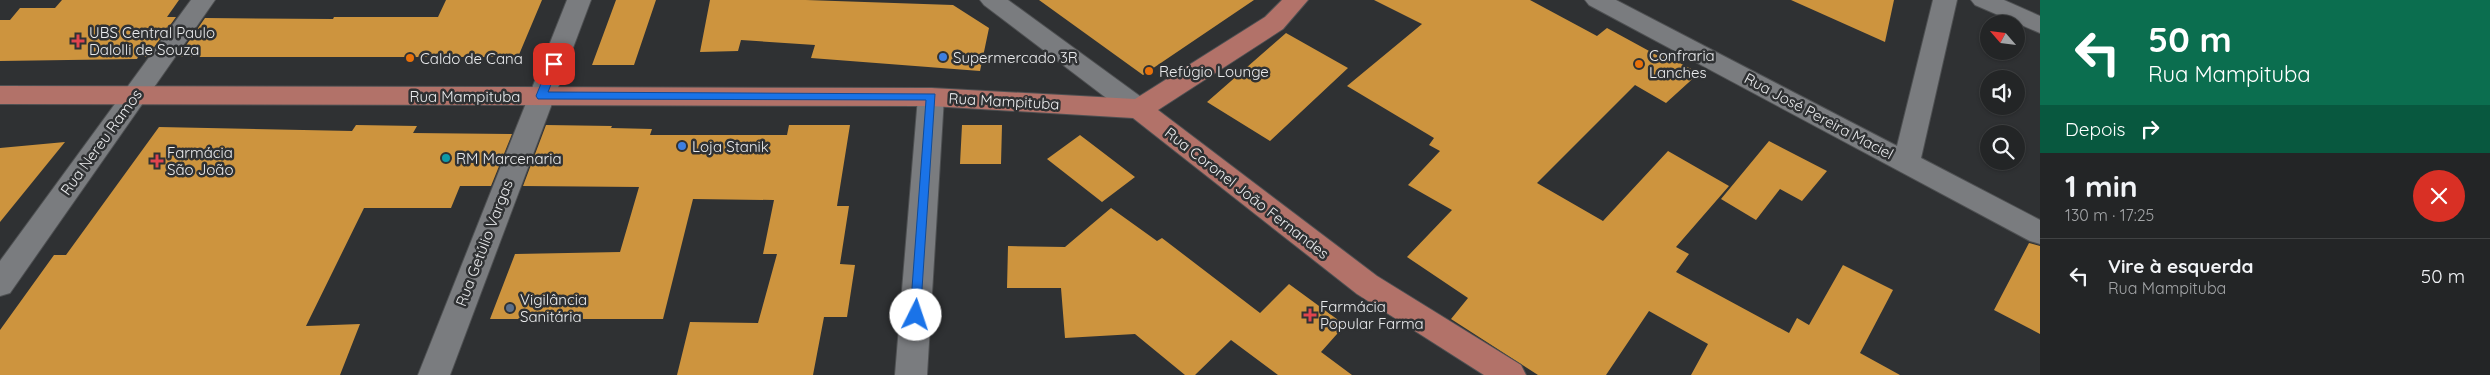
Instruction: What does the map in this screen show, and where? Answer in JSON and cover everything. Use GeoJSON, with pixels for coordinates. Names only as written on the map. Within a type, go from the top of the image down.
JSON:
{"type":"FeatureCollection","features":[{"type":"Feature","properties":{"kind":"main road"},"geometry":{"type":"LineString","coordinates":[[1139,109],[1274,23],[1296,0]]}},
{"type":"Feature","properties":{"kind":"main road","name":"Rua Mampituba"},"geometry":{"type":"LineString","coordinates":[[0,95],[931,97],[1139,109]]}},
{"type":"Feature","properties":{"kind":"main road","name":"Rua Coronel João Fernandes"},"geometry":{"type":"LineString","coordinates":[[1139,109],[1367,285],[1510,375]]}},
{"type":"Feature","properties":{"kind":"street","name":"Rua Nereu Ramos"},"geometry":{"type":"LineString","coordinates":[[0,284],[203,0]]}},
{"type":"Feature","properties":{"kind":"street","name":"Rua Getúlio Vargas"},"geometry":{"type":"LineString","coordinates":[[434,375],[579,0]]}},
{"type":"Feature","properties":{"kind":"street","name":"Rua Coronel João Fernandes"},"geometry":{"type":"LineString","coordinates":[[992,0],[1139,109]]}},
{"type":"Feature","properties":{"kind":"street","name":"Rua José Pereira Maciel"},"geometry":{"type":"LineString","coordinates":[[1597,0],[2040,232]]}},
{"type":"Feature","properties":{"kind":"street"},"geometry":{"type":"LineString","coordinates":[[1907,162],[1945,0]]}},
{"type":"Feature","properties":{"kind":"street"},"geometry":{"type":"LineString","coordinates":[[1983,0],[2040,25]]}},
{"type":"Feature","properties":{"kind":"street"},"geometry":{"type":"LineString","coordinates":[[912,375],[931,97]]}},
{"type":"Feature","properties":{"kind":"building"},"geometry":{"type":"Polygon","coordinates":[[[62,0],[179,0],[167,17],[176,17],[147,57],[138,57],[137,59],[0,61],[0,20],[10,20],[20,8],[55,8],[62,0]]]}},
{"type":"Feature","properties":{"kind":"building"},"geometry":{"type":"Polygon","coordinates":[[[446,0],[542,0],[518,57],[178,57],[205,18],[333,19],[334,17],[438,17],[446,0]]]}},
{"type":"Feature","properties":{"kind":"building"},"geometry":{"type":"Polygon","coordinates":[[[616,0],[656,0],[634,65],[592,65],[616,0]]]}},
{"type":"Feature","properties":{"kind":"building"},"geometry":{"type":"Polygon","coordinates":[[[710,0],[806,0],[953,5],[989,28],[980,71],[811,58],[815,45],[741,40],[738,51],[700,52],[710,0]]]}},
{"type":"Feature","properties":{"kind":"building"},"geometry":{"type":"Polygon","coordinates":[[[1039,0],[1254,0],[1143,75],[1039,0]]]}},
{"type":"Feature","properties":{"kind":"building"},"geometry":{"type":"Polygon","coordinates":[[[1374,0],[1530,0],[1597,36],[1607,28],[1662,58],[1664,55],[1699,73],[1666,103],[1635,85],[1537,183],[1603,221],[1668,151],[1729,186],[1676,247],[1689,254],[1676,272],[1789,333],[1797,318],[1809,325],[1843,265],[1893,290],[1860,353],[1900,375],[1691,375],[1708,344],[1649,311],[1606,375],[1538,375],[1451,319],[1468,298],[1407,257],[1452,210],[1408,185],[1440,151],[1429,145],[1434,138],[1347,86],[1422,24],[1374,0]]]}},
{"type":"Feature","properties":{"kind":"building"},"geometry":{"type":"Polygon","coordinates":[[[1791,0],[1894,0],[1885,42],[1791,0]]]}},
{"type":"Feature","properties":{"kind":"building"},"geometry":{"type":"Polygon","coordinates":[[[1286,33],[1348,68],[1270,141],[1207,102],[1286,33]]]}},
{"type":"Feature","properties":{"kind":"building"},"geometry":{"type":"Polygon","coordinates":[[[356,125],[417,126],[413,133],[512,134],[491,186],[460,186],[451,208],[364,208],[306,326],[360,324],[340,375],[0,375],[0,330],[54,255],[66,255],[159,127],[352,131],[356,125]]]}},
{"type":"Feature","properties":{"kind":"building"},"geometry":{"type":"Polygon","coordinates":[[[546,125],[652,129],[650,135],[787,135],[789,125],[850,125],[837,206],[849,206],[840,264],[855,265],[847,317],[824,317],[813,375],[677,375],[690,322],[758,323],[777,254],[763,254],[774,200],[693,199],[663,319],[490,319],[515,254],[620,252],[639,187],[523,186],[546,125]]]}},
{"type":"Feature","properties":{"kind":"building"},"geometry":{"type":"Polygon","coordinates":[[[962,125],[1002,125],[1001,164],[960,164],[962,125]]]}},
{"type":"Feature","properties":{"kind":"building"},"geometry":{"type":"Polygon","coordinates":[[[1080,135],[1135,177],[1102,202],[1047,159],[1080,135]]]}},
{"type":"Feature","properties":{"kind":"building"},"geometry":{"type":"Polygon","coordinates":[[[1769,141],[1827,171],[1802,201],[1780,189],[1756,220],[1721,199],[1769,141]]]}},
{"type":"Feature","properties":{"kind":"building"},"geometry":{"type":"Polygon","coordinates":[[[65,142],[0,222],[0,148],[65,142]]]}},
{"type":"Feature","properties":{"kind":"building"},"geometry":{"type":"Polygon","coordinates":[[[1111,208],[1157,241],[1162,238],[1260,313],[1289,284],[1345,325],[1321,352],[1352,375],[1278,375],[1231,340],[1195,375],[1185,375],[1135,334],[1065,338],[1061,288],[1007,288],[1008,246],[1065,247],[1111,208]]]}},
{"type":"Feature","properties":{"kind":"building"},"geometry":{"type":"Polygon","coordinates":[[[2029,243],[2040,246],[2040,334],[1994,310],[2029,243]]]}},
{"type":"Feature","properties":{"kind":"place","name":"UBS Central Paulo Dalolli de Souza"},"geometry":{"type":"Point","coordinates":[78,41]}},
{"type":"Feature","properties":{"kind":"place","name":"Supermercado 3R"},"geometry":{"type":"Point","coordinates":[943,57]}},
{"type":"Feature","properties":{"kind":"place","name":"Caldo de Cana"},"geometry":{"type":"Point","coordinates":[410,58]}},
{"type":"Feature","properties":{"kind":"place","name":"Confraria Lanches"},"geometry":{"type":"Point","coordinates":[1639,64]}},
{"type":"Feature","properties":{"kind":"place","name":"Refúgio Lounge"},"geometry":{"type":"Point","coordinates":[1149,71]}},
{"type":"Feature","properties":{"kind":"place","name":"Loja Stanik"},"geometry":{"type":"Point","coordinates":[682,146]}},
{"type":"Feature","properties":{"kind":"place","name":"RM Marcenaria"},"geometry":{"type":"Point","coordinates":[446,158]}},
{"type":"Feature","properties":{"kind":"place","name":"Farmácia São João"},"geometry":{"type":"Point","coordinates":[157,161]}},
{"type":"Feature","properties":{"kind":"place","name":"Vigilância Sanitária"},"geometry":{"type":"Point","coordinates":[510,308]}},
{"type":"Feature","properties":{"kind":"place","name":"Farmácia Popular Farma"},"geometry":{"type":"Point","coordinates":[1310,315]}},
{"type":"Feature","properties":{"kind":"route"},"geometry":{"type":"LineString","coordinates":[[554,64],[542,96],[931,97],[916,315]]}}]}
